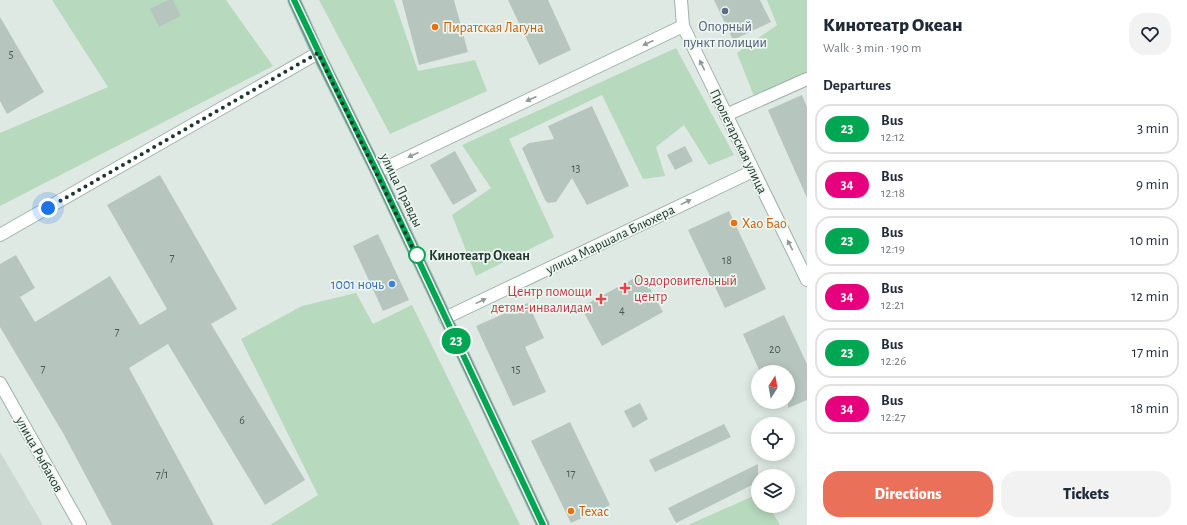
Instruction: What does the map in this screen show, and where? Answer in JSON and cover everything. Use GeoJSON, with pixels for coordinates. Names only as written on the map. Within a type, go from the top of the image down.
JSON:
{"type":"FeatureCollection","features":[{"type":"Feature","properties":{"kind":"main road","name":"улица Правды"},"geometry":{"type":"LineString","coordinates":[[294,0],[318,53],[377,172],[543,525]]}},
{"type":"Feature","properties":{"kind":"street","name":"Пролетарская улица"},"geometry":{"type":"LineString","coordinates":[[681,0],[683,26],[807,280]]}},
{"type":"Feature","properties":{"kind":"street"},"geometry":{"type":"LineString","coordinates":[[377,172],[683,26]]}},
{"type":"Feature","properties":{"kind":"street"},"geometry":{"type":"LineString","coordinates":[[0,235],[318,53]]}},
{"type":"Feature","properties":{"kind":"street"},"geometry":{"type":"LineString","coordinates":[[726,115],[807,78]]}},
{"type":"Feature","properties":{"kind":"street","name":"улица Маршала Блюхера"},"geometry":{"type":"LineString","coordinates":[[446,318],[753,171]]}},
{"type":"Feature","properties":{"kind":"street","name":"улица Рыбаков"},"geometry":{"type":"LineString","coordinates":[[0,383],[80,525]]}},
{"type":"Feature","properties":{"kind":"shaded area"},"geometry":{"type":"Polygon","coordinates":[[[0,452],[43,525],[0,525],[0,452]]]}},
{"type":"Feature","properties":{"kind":"green space"},"geometry":{"type":"Polygon","coordinates":[[[52,0],[226,0],[273,66],[0,206],[0,133],[108,87],[52,0]]]}},
{"type":"Feature","properties":{"kind":"green space"},"geometry":{"type":"Polygon","coordinates":[[[319,0],[394,0],[418,71],[475,60],[487,91],[390,134],[319,0]]]}},
{"type":"Feature","properties":{"kind":"green space"},"geometry":{"type":"Polygon","coordinates":[[[767,0],[807,0],[807,72],[754,96],[737,53],[777,25],[767,0]]]}},
{"type":"Feature","properties":{"kind":"green space"},"geometry":{"type":"Polygon","coordinates":[[[676,48],[734,155],[709,165],[684,125],[656,147],[665,176],[643,179],[602,95],[509,139],[554,237],[476,276],[452,215],[491,188],[462,145],[676,48]]]}},
{"type":"Feature","properties":{"kind":"green space"},"geometry":{"type":"Polygon","coordinates":[[[356,293],[373,324],[412,305],[520,525],[270,525],[318,495],[241,339],[302,306],[356,293]]]}},
{"type":"Feature","properties":{"kind":"green space"},"geometry":{"type":"Polygon","coordinates":[[[751,497],[751,513],[773,513],[780,525],[688,525],[751,497]]]}},
{"type":"Feature","properties":{"kind":"building"},"geometry":{"type":"Polygon","coordinates":[[[168,0],[173,0],[181,16],[159,27],[150,9],[168,0]]]}},
{"type":"Feature","properties":{"kind":"building","name":"Пиратская Лагуна"},"geometry":{"type":"Polygon","coordinates":[[[402,0],[454,0],[468,52],[419,65],[402,0]]]}},
{"type":"Feature","properties":{"kind":"building"},"geometry":{"type":"Polygon","coordinates":[[[508,0],[548,0],[571,50],[539,65],[508,0]]]}},
{"type":"Feature","properties":{"kind":"building"},"geometry":{"type":"Polygon","coordinates":[[[714,0],[760,0],[771,22],[733,40],[714,0]]]}},
{"type":"Feature","properties":{"kind":"building"},"geometry":{"type":"Polygon","coordinates":[[[0,17],[44,92],[7,114],[0,101],[0,17]]]}},
{"type":"Feature","properties":{"kind":"building"},"geometry":{"type":"Polygon","coordinates":[[[802,95],[807,107],[807,198],[768,110],[802,95]]]}},
{"type":"Feature","properties":{"kind":"building"},"geometry":{"type":"Polygon","coordinates":[[[592,106],[629,186],[587,205],[572,178],[556,202],[548,203],[545,200],[522,148],[529,143],[554,139],[548,126],[592,106]]]}},
{"type":"Feature","properties":{"kind":"building"},"geometry":{"type":"Polygon","coordinates":[[[685,146],[693,161],[675,170],[667,155],[685,146]]]}},
{"type":"Feature","properties":{"kind":"building"},"geometry":{"type":"Polygon","coordinates":[[[455,151],[477,191],[453,205],[430,165],[455,151]]]}},
{"type":"Feature","properties":{"kind":"building"},"geometry":{"type":"Polygon","coordinates":[[[160,175],[237,309],[211,324],[305,480],[265,505],[168,344],[129,368],[214,525],[112,525],[63,433],[0,327],[0,264],[16,255],[35,288],[20,297],[35,322],[110,276],[140,325],[167,309],[107,205],[160,175]]]}},
{"type":"Feature","properties":{"kind":"building"},"geometry":{"type":"Polygon","coordinates":[[[729,211],[766,289],[725,308],[688,230],[729,211]]]}},
{"type":"Feature","properties":{"kind":"building"},"geometry":{"type":"Polygon","coordinates":[[[378,234],[409,300],[383,311],[353,246],[378,234]]]}},
{"type":"Feature","properties":{"kind":"building"},"geometry":{"type":"Polygon","coordinates":[[[642,274],[663,312],[602,346],[581,307],[642,274]]]}},
{"type":"Feature","properties":{"kind":"building"},"geometry":{"type":"Polygon","coordinates":[[[528,303],[544,338],[525,347],[546,392],[513,406],[476,326],[528,303]]]}},
{"type":"Feature","properties":{"kind":"building"},"geometry":{"type":"Polygon","coordinates":[[[784,315],[807,364],[807,400],[795,405],[795,365],[757,365],[743,334],[784,315]]]}},
{"type":"Feature","properties":{"kind":"building"},"geometry":{"type":"Polygon","coordinates":[[[640,403],[648,419],[633,428],[624,411],[640,403]]]}},
{"type":"Feature","properties":{"kind":"building"},"geometry":{"type":"Polygon","coordinates":[[[570,422],[610,505],[571,523],[531,441],[570,422]]]}},
{"type":"Feature","properties":{"kind":"building"},"geometry":{"type":"Polygon","coordinates":[[[724,424],[731,437],[655,472],[649,460],[724,424]]]}},
{"type":"Feature","properties":{"kind":"building"},"geometry":{"type":"Polygon","coordinates":[[[758,464],[758,469],[751,469],[751,486],[676,523],[668,508],[758,464]]]}},
{"type":"Feature","properties":{"kind":"bus line","name":"23"},"geometry":{"type":"LineString","coordinates":[[294,0],[318,53],[377,172],[543,525]]}},
{"type":"Feature","properties":{"kind":"place","name":"Опорный пункт полиции"},"geometry":{"type":"Point","coordinates":[725,11]}},
{"type":"Feature","properties":{"kind":"place","name":"Пиратская Лагуна"},"geometry":{"type":"Point","coordinates":[435,27]}},
{"type":"Feature","properties":{"kind":"place","name":"Хао Бао"},"geometry":{"type":"Point","coordinates":[734,223]}},
{"type":"Feature","properties":{"kind":"place","name":"Кинотеатр Океан"},"geometry":{"type":"Point","coordinates":[417,255]}},
{"type":"Feature","properties":{"kind":"place","name":"1001 ночь"},"geometry":{"type":"Point","coordinates":[392,284]}},
{"type":"Feature","properties":{"kind":"place","name":"Оздоровительный центр"},"geometry":{"type":"Point","coordinates":[625,288]}},
{"type":"Feature","properties":{"kind":"place","name":"Центр помощи детям-инвалидам"},"geometry":{"type":"Point","coordinates":[601,299]}},
{"type":"Feature","properties":{"kind":"place","name":"Техас"},"geometry":{"type":"Point","coordinates":[571,511]}},
{"type":"Feature","properties":{"kind":"route"},"geometry":{"type":"LineString","coordinates":[[48,208],[318,53],[417,257],[417,255]]}}]}
